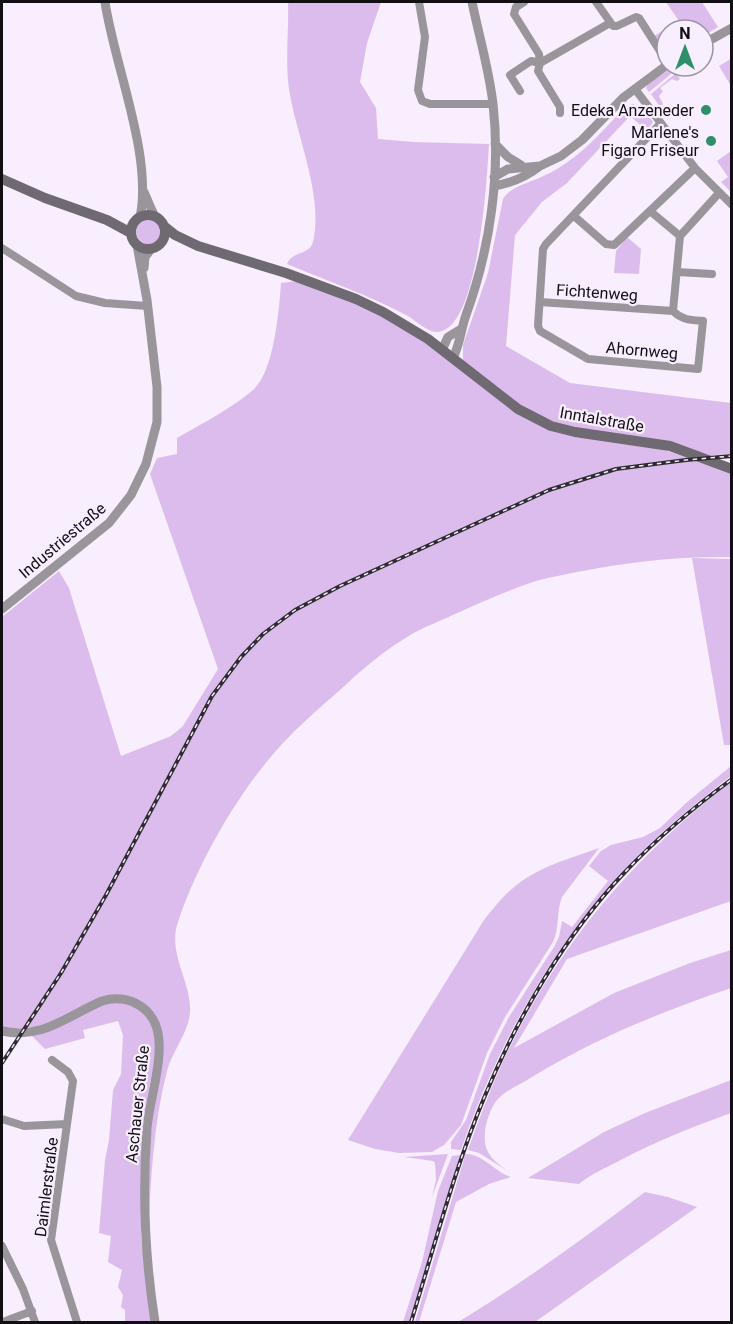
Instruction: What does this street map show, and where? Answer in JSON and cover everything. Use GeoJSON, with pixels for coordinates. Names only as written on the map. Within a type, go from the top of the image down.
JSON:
{"type":"FeatureCollection","features":[{"type":"Feature","properties":{"kind":"main road"},"geometry":{"type":"LineString","coordinates":[[2,179],[45,198],[106,220],[131,233],[137,245],[151,249],[162,243],[174,241],[198,246]]}},
{"type":"Feature","properties":{"kind":"main road"},"geometry":{"type":"LineString","coordinates":[[106,220],[137,219],[154,215],[162,221],[165,227],[166,232],[162,243]]}},
{"type":"Feature","properties":{"kind":"main road"},"geometry":{"type":"LineString","coordinates":[[131,233],[137,219]]}},
{"type":"Feature","properties":{"kind":"main road"},"geometry":{"type":"LineString","coordinates":[[165,227],[175,235],[198,246]]}},
{"type":"Feature","properties":{"kind":"main road","name":"Inntalstraße"},"geometry":{"type":"LineString","coordinates":[[198,246],[286,273],[356,299],[383,312],[428,339],[518,409],[551,426],[575,432],[662,444],[732,469]]}},
{"type":"Feature","properties":{"kind":"street"},"geometry":{"type":"LineString","coordinates":[[105,2],[133,123],[143,190],[154,215]]}},
{"type":"Feature","properties":{"kind":"street"},"geometry":{"type":"LineString","coordinates":[[419,2],[425,37],[419,98],[430,104],[493,104]]}},
{"type":"Feature","properties":{"kind":"street"},"geometry":{"type":"LineString","coordinates":[[453,358],[458,348],[461,329],[479,274],[494,182],[493,104],[472,2]]}},
{"type":"Feature","properties":{"kind":"street"},"geometry":{"type":"LineString","coordinates":[[524,2],[516,7],[514,14],[539,54],[538,70],[560,107],[560,113]]}},
{"type":"Feature","properties":{"kind":"street"},"geometry":{"type":"LineString","coordinates":[[596,2],[613,26],[632,18],[639,18],[655,44]]}},
{"type":"Feature","properties":{"kind":"street"},"geometry":{"type":"LineString","coordinates":[[520,91],[510,75],[531,62],[540,63],[610,23]]}},
{"type":"Feature","properties":{"kind":"street"},"geometry":{"type":"LineString","coordinates":[[715,37],[732,28]]}},
{"type":"Feature","properties":{"kind":"street"},"geometry":{"type":"LineString","coordinates":[[494,182],[516,181],[571,150],[614,106],[655,73]]}},
{"type":"Feature","properties":{"kind":"street"},"geometry":{"type":"LineString","coordinates":[[635,89],[695,168],[732,205]]}},
{"type":"Feature","properties":{"kind":"street","name":"Fichtenweg"},"geometry":{"type":"LineString","coordinates":[[661,123],[543,249],[540,302],[673,311]]}},
{"type":"Feature","properties":{"kind":"street"},"geometry":{"type":"LineString","coordinates":[[495,144],[507,158],[523,166]]}},
{"type":"Feature","properties":{"kind":"street"},"geometry":{"type":"LineString","coordinates":[[494,182],[508,169],[540,166]]}},
{"type":"Feature","properties":{"kind":"street"},"geometry":{"type":"LineString","coordinates":[[574,216],[611,246],[617,243],[695,168]]}},
{"type":"Feature","properties":{"kind":"street"},"geometry":{"type":"LineString","coordinates":[[137,219],[143,190]]}},
{"type":"Feature","properties":{"kind":"street"},"geometry":{"type":"LineString","coordinates":[[673,311],[680,236],[719,193]]}},
{"type":"Feature","properties":{"kind":"street"},"geometry":{"type":"LineString","coordinates":[[650,210],[680,236]]}},
{"type":"Feature","properties":{"kind":"street","name":"Industriestraße"},"geometry":{"type":"LineString","coordinates":[[2,609],[101,530],[120,510],[139,481],[151,452],[158,406],[156,369],[137,245]]}},
{"type":"Feature","properties":{"kind":"street"},"geometry":{"type":"LineString","coordinates":[[2,248],[76,296],[105,303],[147,306]]}},
{"type":"Feature","properties":{"kind":"street","name":"Industriestraße"},"geometry":{"type":"LineString","coordinates":[[143,277],[146,257],[151,249]]}},
{"type":"Feature","properties":{"kind":"street"},"geometry":{"type":"LineString","coordinates":[[677,272],[712,274]]}},
{"type":"Feature","properties":{"kind":"street","name":"Ahornweg"},"geometry":{"type":"LineString","coordinates":[[540,302],[538,329],[581,357],[698,369],[703,321],[686,320],[673,311]]}},
{"type":"Feature","properties":{"kind":"street"},"geometry":{"type":"LineString","coordinates":[[428,339],[448,337],[461,329]]}},
{"type":"Feature","properties":{"kind":"street"},"geometry":{"type":"LineString","coordinates":[[442,350],[448,337]]}},
{"type":"Feature","properties":{"kind":"street","name":"Aschauer Straße"},"geometry":{"type":"LineString","coordinates":[[2,1031],[16,1034],[39,1032],[102,1000],[113,999],[135,1002],[147,1012],[154,1022],[159,1052],[147,1127],[144,1202],[146,1254],[155,1323]]}},
{"type":"Feature","properties":{"kind":"street","name":"Daimlerstraße"},"geometry":{"type":"LineString","coordinates":[[52,1060],[68,1072],[73,1081],[51,1240],[77,1323]]}},
{"type":"Feature","properties":{"kind":"street"},"geometry":{"type":"LineString","coordinates":[[2,1119],[24,1126],[67,1124]]}},
{"type":"Feature","properties":{"kind":"street"},"geometry":{"type":"LineString","coordinates":[[2,1246],[23,1289],[34,1323]]}},
{"type":"Feature","properties":{"kind":"street"},"geometry":{"type":"LineString","coordinates":[[3,1323],[32,1311]]}},
{"type":"Feature","properties":{"kind":"shaded area"},"geometry":{"type":"Polygon","coordinates":[[[288,2],[381,2],[367,43],[360,82],[376,108],[378,139],[489,144],[478,250],[462,308],[451,326],[436,332],[432,331],[378,301],[287,264],[293,257],[311,246],[315,224],[312,186],[289,89],[288,2]]]}},
{"type":"Feature","properties":{"kind":"shaded area"},"geometry":{"type":"Polygon","coordinates":[[[666,2],[702,2],[712,18],[677,18],[666,2]]]}},
{"type":"Feature","properties":{"kind":"shaded area"},"geometry":{"type":"Polygon","coordinates":[[[731,59],[731,86],[719,66],[731,59]]]}},
{"type":"Feature","properties":{"kind":"shaded area"},"geometry":{"type":"Polygon","coordinates":[[[657,78],[666,78],[649,92],[646,88],[657,78]]]}},
{"type":"Feature","properties":{"kind":"shaded area"},"geometry":{"type":"Polygon","coordinates":[[[670,78],[680,79],[677,81],[672,79],[660,88],[663,91],[659,96],[663,104],[660,107],[651,94],[670,78]]]}},
{"type":"Feature","properties":{"kind":"shaded area"},"geometry":{"type":"Polygon","coordinates":[[[633,104],[644,109],[653,122],[647,131],[630,116],[567,183],[542,202],[515,235],[506,346],[570,383],[731,403],[731,454],[704,456],[562,427],[530,412],[463,363],[463,345],[488,273],[503,199],[514,189],[552,172],[575,157],[623,109],[633,104]]]}},
{"type":"Feature","properties":{"kind":"shaded area"},"geometry":{"type":"Polygon","coordinates":[[[731,151],[731,192],[721,182],[728,177],[717,161],[731,151]]]}},
{"type":"Feature","properties":{"kind":"shaded area"},"geometry":{"type":"Polygon","coordinates":[[[149,218],[159,221],[162,231],[159,241],[149,244],[139,241],[136,231],[139,221],[149,218]]]}},
{"type":"Feature","properties":{"kind":"shaded area"},"geometry":{"type":"Polygon","coordinates":[[[627,237],[641,249],[639,274],[614,273],[616,251],[627,237]]]}},
{"type":"Feature","properties":{"kind":"shaded area"},"geometry":{"type":"Polygon","coordinates":[[[297,281],[356,303],[408,330],[528,417],[650,445],[731,473],[731,557],[673,559],[596,568],[541,580],[495,596],[423,628],[393,646],[356,675],[282,744],[250,783],[221,828],[186,899],[178,922],[175,934],[177,957],[190,1002],[190,1013],[189,1021],[169,1064],[162,1091],[153,1153],[148,1235],[149,1160],[158,1022],[122,996],[46,1027],[2,1029],[2,617],[59,571],[69,588],[121,756],[171,736],[183,726],[218,669],[150,474],[157,458],[177,454],[177,438],[235,404],[253,390],[260,381],[271,356],[281,283],[297,281]]]}},
{"type":"Feature","properties":{"kind":"shaded area"},"geometry":{"type":"Polygon","coordinates":[[[692,558],[731,559],[731,745],[724,745],[692,558]]]}},
{"type":"Feature","properties":{"kind":"shaded area"},"geometry":{"type":"Polygon","coordinates":[[[731,766],[731,776],[648,846],[622,872],[571,934],[527,1002],[508,1038],[461,1150],[451,1149],[451,1142],[466,1120],[490,1054],[509,1017],[554,947],[559,937],[562,921],[572,927],[608,881],[589,866],[601,851],[611,845],[643,837],[660,828],[731,766]]]}},
{"type":"Feature","properties":{"kind":"shaded area"},"geometry":{"type":"Polygon","coordinates":[[[731,782],[731,901],[567,959],[514,1048],[614,993],[690,963],[731,950],[731,988],[605,1038],[501,1096],[488,1118],[485,1140],[490,1155],[511,1173],[479,1153],[468,1150],[505,1057],[549,977],[574,940],[630,873],[695,811],[731,782]]]}},
{"type":"Feature","properties":{"kind":"shaded area"},"geometry":{"type":"Polygon","coordinates":[[[599,848],[562,897],[553,942],[505,1017],[487,1053],[461,1125],[444,1145],[432,1152],[399,1153],[375,1149],[348,1140],[484,920],[498,903],[532,874],[599,848]]]}},
{"type":"Feature","properties":{"kind":"shaded area"},"geometry":{"type":"Polygon","coordinates":[[[110,1001],[137,1006],[148,1018],[154,1030],[156,1053],[143,1128],[141,1236],[152,1322],[125,1322],[125,1310],[121,1307],[123,1295],[118,1287],[122,1270],[108,1262],[111,1236],[99,1233],[113,1090],[121,1074],[123,1035],[118,1021],[83,1030],[85,1038],[45,1049],[32,1036],[52,1029],[110,1001]]]}},
{"type":"Feature","properties":{"kind":"shaded area"},"geometry":{"type":"Polygon","coordinates":[[[731,1080],[731,1113],[647,1147],[598,1171],[579,1184],[528,1178],[604,1132],[645,1113],[731,1080]]]}},
{"type":"Feature","properties":{"kind":"shaded area"},"geometry":{"type":"Polygon","coordinates":[[[448,1154],[432,1197],[436,1180],[435,1163],[404,1157],[448,1154]]]}},
{"type":"Feature","properties":{"kind":"shaded area"},"geometry":{"type":"Polygon","coordinates":[[[467,1154],[479,1157],[511,1177],[489,1184],[456,1202],[419,1322],[415,1322],[464,1159],[460,1158],[409,1322],[403,1322],[422,1262],[438,1191],[452,1156],[467,1154]]]}},
{"type":"Feature","properties":{"kind":"shaded area"},"geometry":{"type":"Polygon","coordinates":[[[645,1192],[697,1207],[535,1322],[458,1322],[553,1260],[645,1192]]]}},
{"type":"Feature","properties":{"kind":"railway"},"geometry":{"type":"LineString","coordinates":[[2,1063],[61,973],[106,895],[212,696],[241,657],[263,634],[295,610],[340,586],[549,490],[616,469],[732,456]]}},
{"type":"Feature","properties":{"kind":"railway"},"geometry":{"type":"LineString","coordinates":[[411,1322],[473,1125],[497,1068],[544,979],[582,923],[625,872],[677,823],[732,779]]}},
{"type":"Feature","properties":{"kind":"place","name":"Edeka Anzeneder"},"geometry":{"type":"Point","coordinates":[706,110]}},
{"type":"Feature","properties":{"kind":"place","name":"Marlene's Figaro Friseur"},"geometry":{"type":"Point","coordinates":[711,141]}}]}
